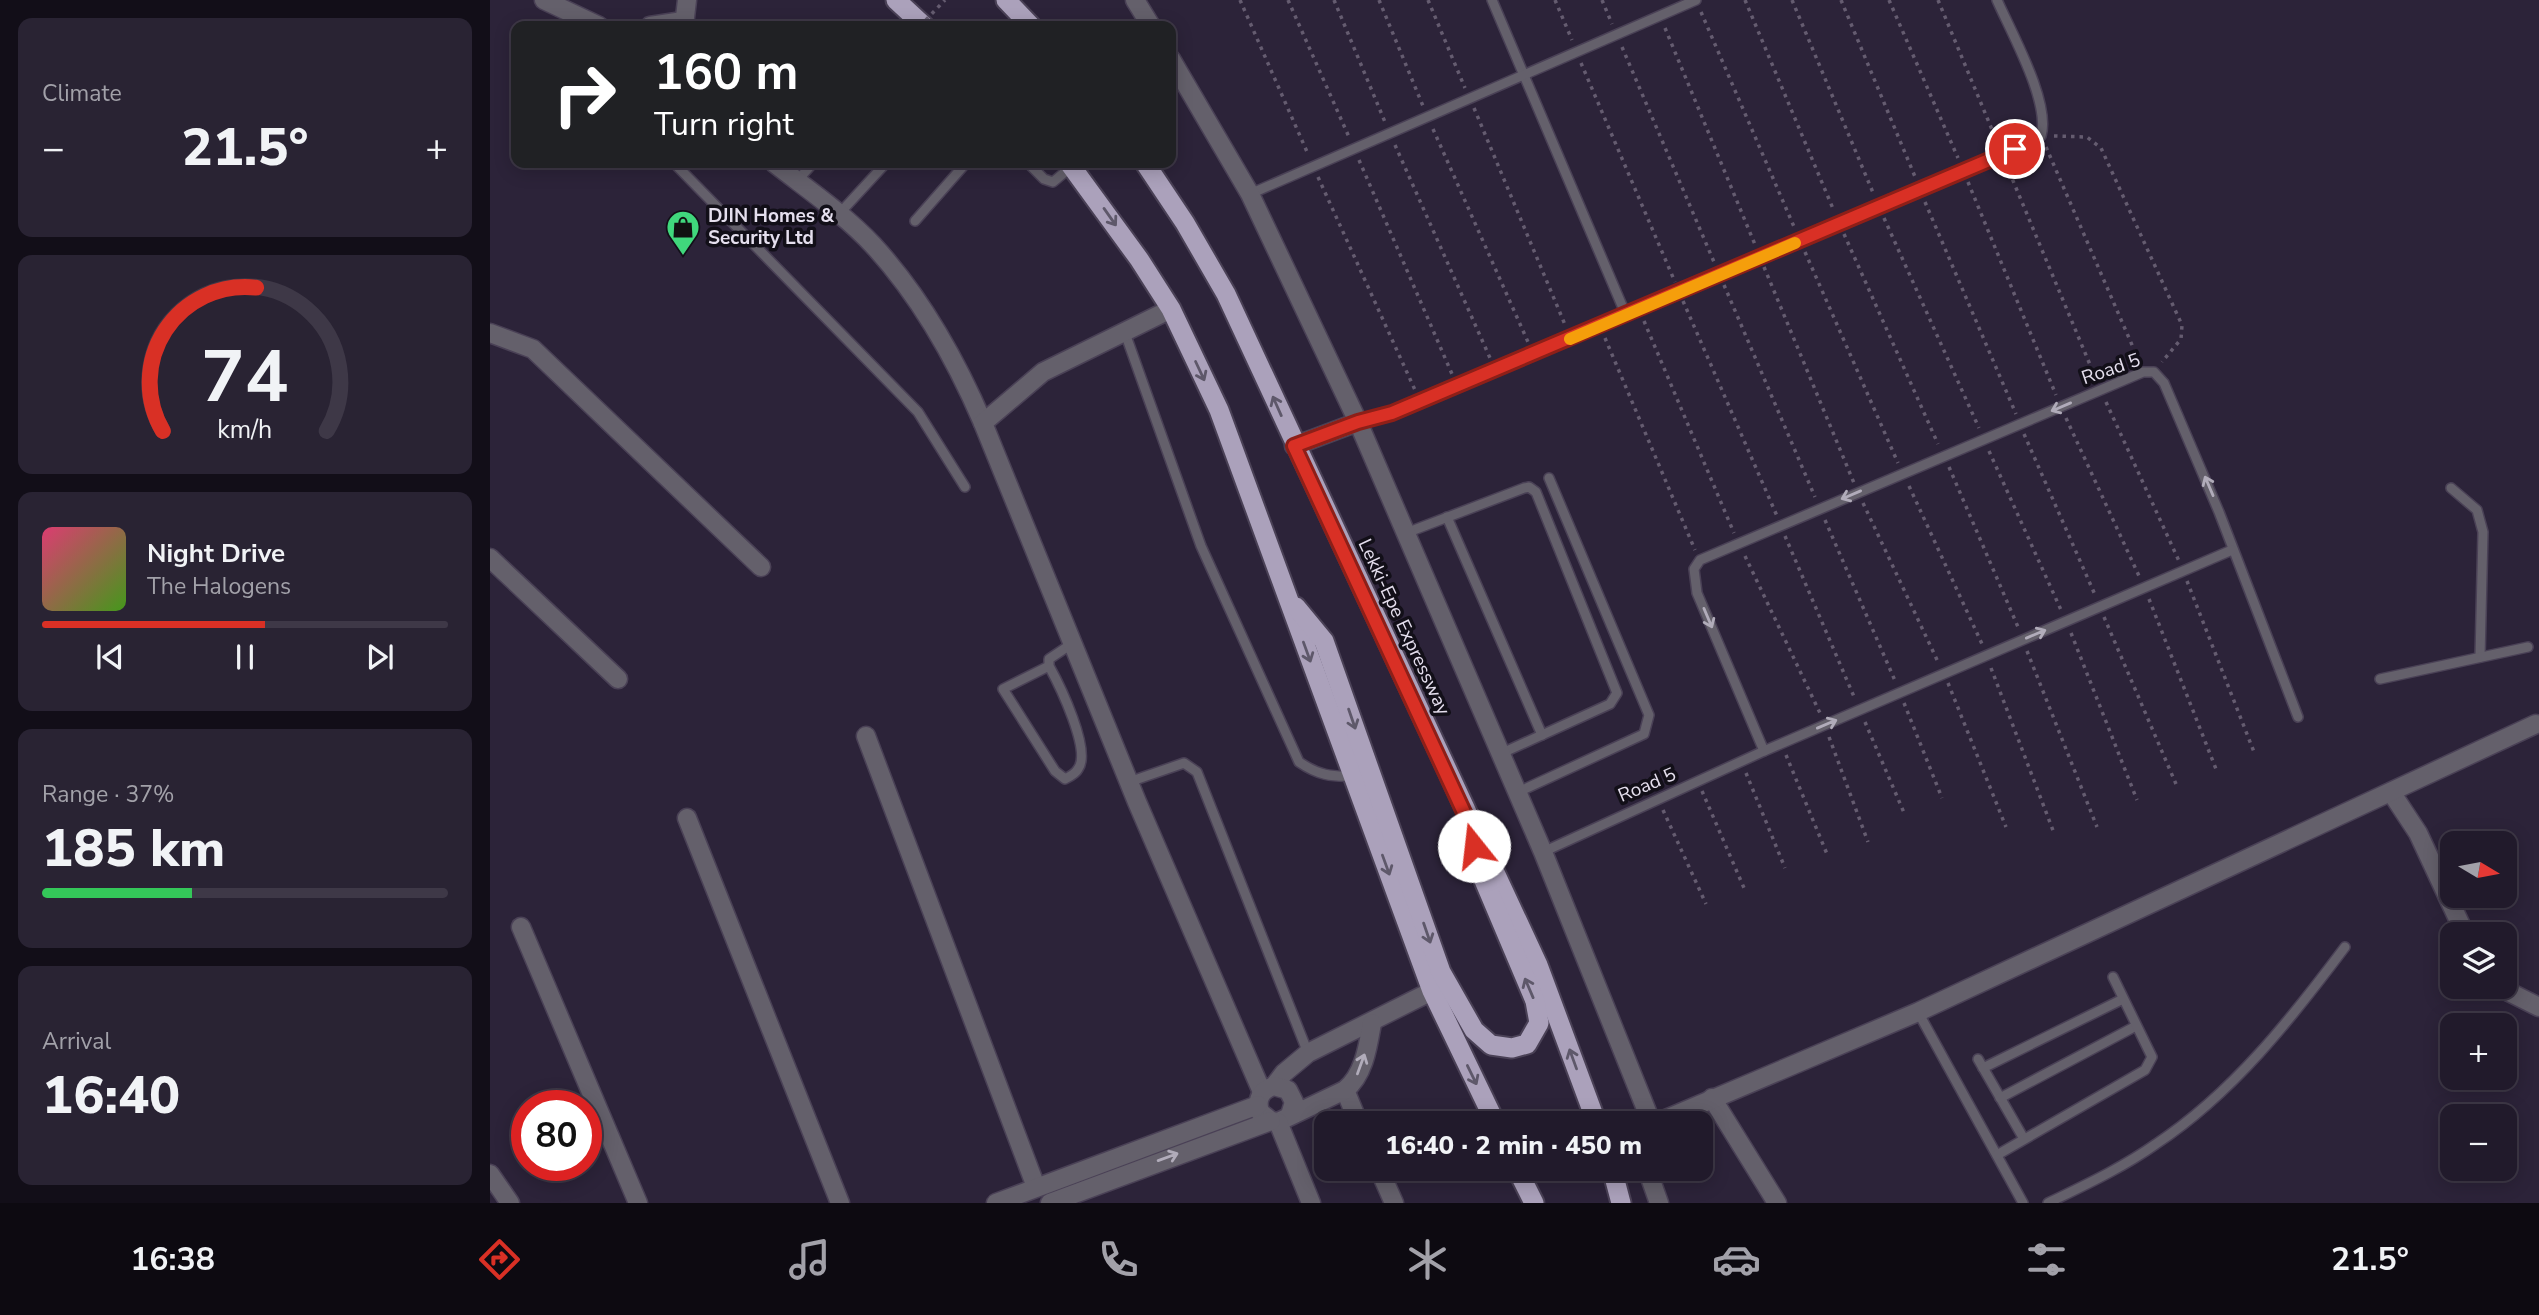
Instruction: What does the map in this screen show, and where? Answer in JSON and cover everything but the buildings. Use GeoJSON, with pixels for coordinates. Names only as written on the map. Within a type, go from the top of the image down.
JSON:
{"type":"FeatureCollection","features":[{"type":"Feature","properties":{"kind":"highway"},"geometry":{"type":"LineString","coordinates":[[895,0],[917,21]]}},
{"type":"Feature","properties":{"kind":"highway"},"geometry":{"type":"LineString","coordinates":[[1006,0],[1026,21]]}},
{"type":"Feature","properties":{"kind":"highway"},"geometry":{"type":"LineString","coordinates":[[1074,168],[1171,309],[1219,410],[1432,991],[1490,1111]]}},
{"type":"Feature","properties":{"kind":"highway","name":"Lekki-Epe Expressway"},"geometry":{"type":"LineString","coordinates":[[1148,168],[1185,223],[1226,294],[1468,821],[1538,965],[1592,1111]]}},
{"type":"Feature","properties":{"kind":"highway"},"geometry":{"type":"LineString","coordinates":[[1287,595],[1324,641],[1441,972],[1474,1030],[1491,1045],[1512,1048],[1527,1044],[1539,1023],[1535,1001],[1480,871],[1468,821]]}},
{"type":"Feature","properties":{"kind":"highway"},"geometry":{"type":"LineString","coordinates":[[1523,1181],[1534,1203]]}},
{"type":"Feature","properties":{"kind":"highway"},"geometry":{"type":"LineString","coordinates":[[1616,1181],[1622,1203]]}},
{"type":"Feature","properties":{"kind":"street"},"geometry":{"type":"LineString","coordinates":[[544,0],[588,21]]}},
{"type":"Feature","properties":{"kind":"street"},"geometry":{"type":"LineString","coordinates":[[684,21],[687,0]]}},
{"type":"Feature","properties":{"kind":"street"},"geometry":{"type":"LineString","coordinates":[[1135,0],[1148,21]]}},
{"type":"Feature","properties":{"kind":"street"},"geometry":{"type":"LineString","coordinates":[[1176,67],[1251,194],[1358,422],[1543,852],[1648,1111]]}},
{"type":"Feature","properties":{"kind":"street"},"geometry":{"type":"LineString","coordinates":[[780,168],[873,244],[900,278],[962,375],[1129,782],[1265,1094],[1265,1118],[1279,1120]]}},
{"type":"Feature","properties":{"kind":"street"},"geometry":{"type":"LineString","coordinates":[[983,423],[1043,372],[1171,309]]}},
{"type":"Feature","properties":{"kind":"street"},"geometry":{"type":"LineString","coordinates":[[490,333],[533,349],[761,567]]}},
{"type":"Feature","properties":{"kind":"street"},"geometry":{"type":"LineString","coordinates":[[1294,446],[1358,422]]}},
{"type":"Feature","properties":{"kind":"street"},"geometry":{"type":"LineString","coordinates":[[490,558],[618,678]]}},
{"type":"Feature","properties":{"kind":"street"},"geometry":{"type":"LineString","coordinates":[[1682,1111],[1918,1012],[2537,724]]}},
{"type":"Feature","properties":{"kind":"street"},"geometry":{"type":"LineString","coordinates":[[866,736],[1036,1188]]}},
{"type":"Feature","properties":{"kind":"street"},"geometry":{"type":"LineString","coordinates":[[2391,792],[2418,833],[2459,922]]}},
{"type":"Feature","properties":{"kind":"street"},"geometry":{"type":"LineString","coordinates":[[687,818],[840,1203]]}},
{"type":"Feature","properties":{"kind":"street"},"geometry":{"type":"LineString","coordinates":[[521,927],[638,1203]]}},
{"type":"Feature","properties":{"kind":"street"},"geometry":{"type":"LineString","coordinates":[[1265,1094],[1308,1053],[1432,991]]}},
{"type":"Feature","properties":{"kind":"street"},"geometry":{"type":"LineString","coordinates":[[2517,996],[2539,1007]]}},
{"type":"Feature","properties":{"kind":"street"},"geometry":{"type":"LineString","coordinates":[[1050,1203],[1279,1120],[1345,1090],[1354,1083],[1362,1064],[1372,1023]]}},
{"type":"Feature","properties":{"kind":"street"},"geometry":{"type":"LineString","coordinates":[[996,1203],[1265,1094],[1288,1090],[1294,1102],[1279,1120]]}},
{"type":"Feature","properties":{"kind":"street"},"geometry":{"type":"LineString","coordinates":[[1345,1090],[1354,1111]]}},
{"type":"Feature","properties":{"kind":"street"},"geometry":{"type":"LineString","coordinates":[[1712,1098],[1777,1203]]}},
{"type":"Feature","properties":{"kind":"street"},"geometry":{"type":"LineString","coordinates":[[1279,1120],[1311,1203]]}},
{"type":"Feature","properties":{"kind":"street"},"geometry":{"type":"LineString","coordinates":[[490,1174],[510,1203]]}},
{"type":"Feature","properties":{"kind":"street"},"geometry":{"type":"LineString","coordinates":[[1384,1181],[1394,1203]]}},
{"type":"Feature","properties":{"kind":"street"},"geometry":{"type":"LineString","coordinates":[[1652,1181],[1660,1203]]}},
{"type":"Feature","properties":{"kind":"lane"},"geometry":{"type":"LineString","coordinates":[[1492,0],[1626,315]]}},
{"type":"Feature","properties":{"kind":"lane"},"geometry":{"type":"LineString","coordinates":[[1251,194],[1312,165],[1696,0]]}},
{"type":"Feature","properties":{"kind":"lane"},"geometry":{"type":"LineString","coordinates":[[1358,422],[1392,413],[1639,310],[2002,155],[2041,135],[2045,124],[2039,99],[1997,0]]}},
{"type":"Feature","properties":{"kind":"lane"},"geometry":{"type":"LineString","coordinates":[[679,168],[918,412],[965,487]]}},
{"type":"Feature","properties":{"kind":"lane"},"geometry":{"type":"LineString","coordinates":[[797,181],[809,168]]}},
{"type":"Feature","properties":{"kind":"lane"},"geometry":{"type":"LineString","coordinates":[[839,214],[881,168]]}},
{"type":"Feature","properties":{"kind":"lane"},"geometry":{"type":"LineString","coordinates":[[915,221],[963,168]]}},
{"type":"Feature","properties":{"kind":"lane"},"geometry":{"type":"LineString","coordinates":[[1033,168],[1044,180],[1053,182],[1067,168]]}},
{"type":"Feature","properties":{"kind":"lane"},"geometry":{"type":"LineString","coordinates":[[1125,333],[1201,547],[1299,762],[1313,772],[1329,777],[1353,776]]}},
{"type":"Feature","properties":{"kind":"lane","name":"Road 5"},"geometry":{"type":"LineString","coordinates":[[1543,852],[1781,743],[2232,550],[2219,512],[2164,383],[2148,372],[1780,524],[1700,560]]}},
{"type":"Feature","properties":{"kind":"lane"},"geometry":{"type":"LineString","coordinates":[[1516,793],[1644,734],[1648,715],[1549,478]]}},
{"type":"Feature","properties":{"kind":"lane"},"geometry":{"type":"LineString","coordinates":[[1406,533],[1524,488],[1536,492],[1617,693],[1610,704],[1500,754]]}},
{"type":"Feature","properties":{"kind":"lane"},"geometry":{"type":"LineString","coordinates":[[2451,488],[2477,509],[2483,532],[2480,657]]}},
{"type":"Feature","properties":{"kind":"lane"},"geometry":{"type":"LineString","coordinates":[[1447,517],[1542,735]]}},
{"type":"Feature","properties":{"kind":"lane"},"geometry":{"type":"LineString","coordinates":[[2232,550],[2298,717]]}},
{"type":"Feature","properties":{"kind":"lane"},"geometry":{"type":"LineString","coordinates":[[1700,560],[1694,569],[1697,593],[1764,751]]}},
{"type":"Feature","properties":{"kind":"lane"},"geometry":{"type":"LineString","coordinates":[[1049,666],[1003,689],[1055,771],[1065,779],[1079,769],[1082,757],[1074,721],[1049,666],[1049,660],[1073,643]]}},
{"type":"Feature","properties":{"kind":"lane"},"geometry":{"type":"LineString","coordinates":[[2380,679],[2528,647]]}},
{"type":"Feature","properties":{"kind":"lane"},"geometry":{"type":"LineString","coordinates":[[1129,782],[1184,763],[1197,772],[1308,1053]]}},
{"type":"Feature","properties":{"kind":"lane"},"geometry":{"type":"LineString","coordinates":[[2048,1203],[2118,1168],[2158,1143],[2200,1111],[2295,1013],[2345,947]]}},
{"type":"Feature","properties":{"kind":"lane"},"geometry":{"type":"LineString","coordinates":[[1997,1155],[2144,1070],[2152,1057],[2113,977]]}},
{"type":"Feature","properties":{"kind":"lane"},"geometry":{"type":"LineString","coordinates":[[2024,1139],[1980,1064],[2123,999]]}},
{"type":"Feature","properties":{"kind":"lane"},"geometry":{"type":"LineString","coordinates":[[1918,1012],[2023,1203]]}},
{"type":"Feature","properties":{"kind":"lane"},"geometry":{"type":"LineString","coordinates":[[2000,1098],[2136,1026]]}},
{"type":"Feature","properties":{"kind":"path"},"geometry":{"type":"LineString","coordinates":[[926,21],[945,0]]}},
{"type":"Feature","properties":{"kind":"path"},"geometry":{"type":"LineString","coordinates":[[1240,0],[1420,401]]}},
{"type":"Feature","properties":{"kind":"path"},"geometry":{"type":"LineString","coordinates":[[1287,0],[1457,386]]}},
{"type":"Feature","properties":{"kind":"path"},"geometry":{"type":"LineString","coordinates":[[1334,0],[1495,370]]}},
{"type":"Feature","properties":{"kind":"path"},"geometry":{"type":"LineString","coordinates":[[1379,0],[1427,116],[1533,354]]}},
{"type":"Feature","properties":{"kind":"path"},"geometry":{"type":"LineString","coordinates":[[1428,0],[1571,338]]}},
{"type":"Feature","properties":{"kind":"path"},"geometry":{"type":"LineString","coordinates":[[1555,0],[1905,815]]}},
{"type":"Feature","properties":{"kind":"path"},"geometry":{"type":"LineString","coordinates":[[1602,0],[1900,692],[1942,798]]}},
{"type":"Feature","properties":{"kind":"path"},"geometry":{"type":"LineString","coordinates":[[1696,0],[1903,473],[1987,655],[2054,833]]}},
{"type":"Feature","properties":{"kind":"path"},"geometry":{"type":"LineString","coordinates":[[1745,0],[1839,224],[1944,456],[2023,640],[2097,827]]}},
{"type":"Feature","properties":{"kind":"path"},"geometry":{"type":"LineString","coordinates":[[1792,0],[1879,207],[2067,621],[2137,800]]}},
{"type":"Feature","properties":{"kind":"path"},"geometry":{"type":"LineString","coordinates":[[1840,0],[2176,785]]}},
{"type":"Feature","properties":{"kind":"path"},"geometry":{"type":"LineString","coordinates":[[1889,0],[1964,171],[2061,407],[2145,588],[2217,769]]}},
{"type":"Feature","properties":{"kind":"path"},"geometry":{"type":"LineString","coordinates":[[1938,0],[2101,390],[2183,571],[2255,751]]}},
{"type":"Feature","properties":{"kind":"path"},"geometry":{"type":"LineString","coordinates":[[1660,15],[1858,492],[1944,674],[2006,828]]}},
{"type":"Feature","properties":{"kind":"path"},"geometry":{"type":"LineString","coordinates":[[2041,135],[2087,137],[2101,148],[2182,324],[2181,339],[2148,372],[2041,135]]}},
{"type":"Feature","properties":{"kind":"path"},"geometry":{"type":"LineString","coordinates":[[1639,310],[1738,542],[1825,725],[1868,842]]}},
{"type":"Feature","properties":{"kind":"path"},"geometry":{"type":"LineString","coordinates":[[1600,326],[1700,560]]}},
{"type":"Feature","properties":{"kind":"path"},"geometry":{"type":"LineString","coordinates":[[1781,743],[1827,854]]}},
{"type":"Feature","properties":{"kind":"path"},"geometry":{"type":"LineString","coordinates":[[1741,761],[1785,868]]}},
{"type":"Feature","properties":{"kind":"path"},"geometry":{"type":"LineString","coordinates":[[1698,782],[1744,888]]}},
{"type":"Feature","properties":{"kind":"path"},"geometry":{"type":"LineString","coordinates":[[1658,799],[1706,904]]}},
{"type":"Feature","properties":{"kind":"slow traffic"},"geometry":{"type":"LineString","coordinates":[[1570,339],[1795,243]]}},
{"type":"Feature","properties":{"kind":"place","name":"DJIN Homes & Security Ltd"},"geometry":{"type":"Point","coordinates":[683,257]}},
{"type":"Feature","properties":{"kind":"route"},"geometry":{"type":"LineString","coordinates":[[1474,846],[1468,821],[1294,446],[1358,422],[1392,413],[2015,149]]}}]}
